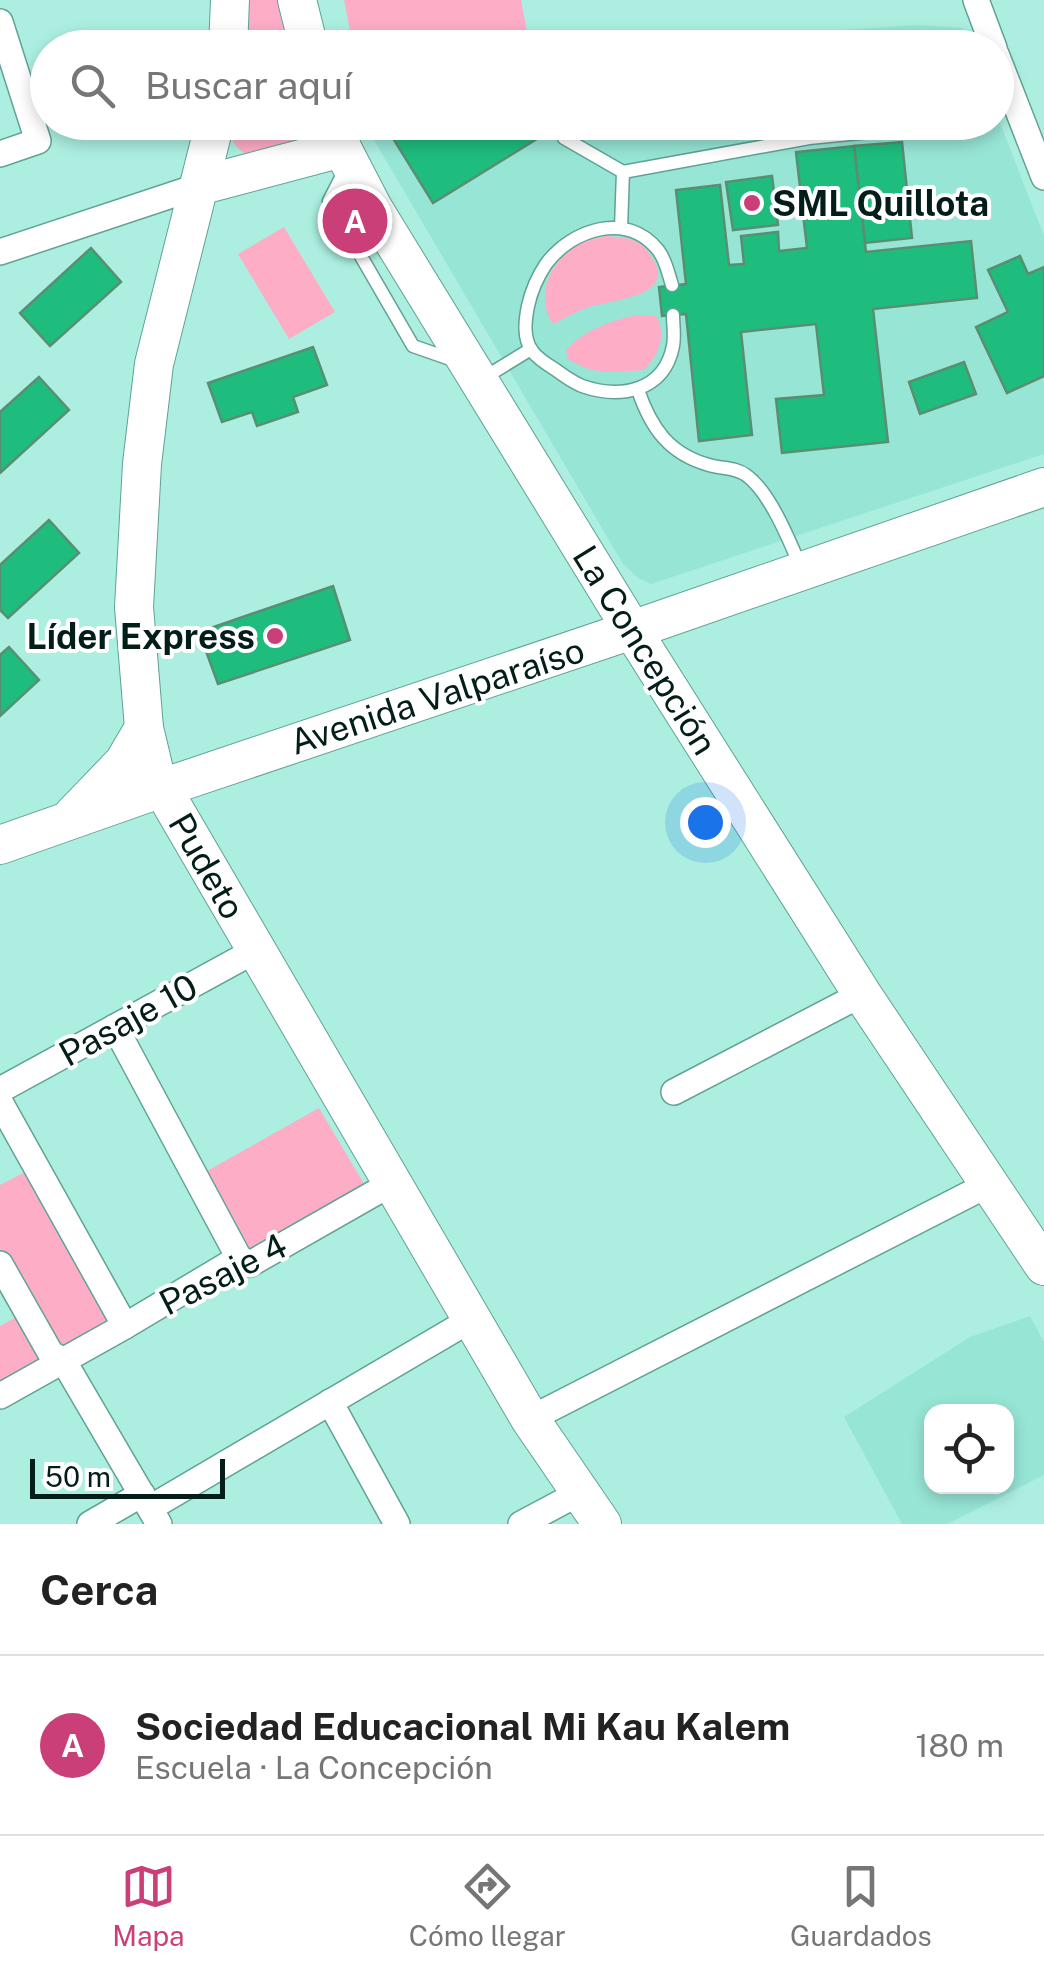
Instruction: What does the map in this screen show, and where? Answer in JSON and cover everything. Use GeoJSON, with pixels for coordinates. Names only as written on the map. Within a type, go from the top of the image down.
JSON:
{"type":"FeatureCollection","features":[{"type":"Feature","properties":{"kind":"main road"},"geometry":{"type":"LineString","coordinates":[[229,30],[230,0]]}},
{"type":"Feature","properties":{"kind":"main road"},"geometry":{"type":"LineString","coordinates":[[297,0],[304,30]]}},
{"type":"Feature","properties":{"kind":"main road","name":"Pudeto"},"geometry":{"type":"LineString","coordinates":[[210,140],[154,364],[142,464],[134,607],[144,728],[154,770],[530,1419],[602,1524]]}},
{"type":"Feature","properties":{"kind":"main road"},"geometry":{"type":"LineString","coordinates":[[199,186],[341,144]]}},
{"type":"Feature","properties":{"kind":"main road","name":"La Concepción"},"geometry":{"type":"LineString","coordinates":[[341,144],[374,208],[632,630],[862,994],[1044,1266]]}},
{"type":"Feature","properties":{"kind":"main road","name":"Avenida Valparaíso"},"geometry":{"type":"LineString","coordinates":[[0,845],[1044,487]]}},
{"type":"Feature","properties":{"kind":"main road"},"geometry":{"type":"LineString","coordinates":[[66,823],[124,762],[144,728]]}},
{"type":"Feature","properties":{"kind":"street"},"geometry":{"type":"LineString","coordinates":[[981,1],[989,30]]}},
{"type":"Feature","properties":{"kind":"street"},"geometry":{"type":"LineString","coordinates":[[0,22],[30,116]]}},
{"type":"Feature","properties":{"kind":"street"},"geometry":{"type":"LineString","coordinates":[[1014,100],[1044,177]]}},
{"type":"Feature","properties":{"kind":"street"},"geometry":{"type":"LineString","coordinates":[[0,154],[38,140]]}},
{"type":"Feature","properties":{"kind":"street"},"geometry":{"type":"LineString","coordinates":[[0,252],[199,186]]}},
{"type":"Feature","properties":{"kind":"street","name":"Pasaje 10"},"geometry":{"type":"LineString","coordinates":[[0,1090],[256,950]]}},
{"type":"Feature","properties":{"kind":"street"},"geometry":{"type":"LineString","coordinates":[[674,1092],[862,994]]}},
{"type":"Feature","properties":{"kind":"street"},"geometry":{"type":"LineString","coordinates":[[115,1027],[239,1258]]}},
{"type":"Feature","properties":{"kind":"street"},"geometry":{"type":"LineString","coordinates":[[0,1102],[125,1326]]}},
{"type":"Feature","properties":{"kind":"street","name":"Pasaje 4"},"geometry":{"type":"LineString","coordinates":[[0,1396],[239,1258],[250,1264],[394,1182]]}},
{"type":"Feature","properties":{"kind":"street"},"geometry":{"type":"LineString","coordinates":[[530,1419],[990,1183]]}},
{"type":"Feature","properties":{"kind":"street"},"geometry":{"type":"LineString","coordinates":[[0,1264],[50,1354],[62,1360],[151,1509]]}},
{"type":"Feature","properties":{"kind":"street"},"geometry":{"type":"LineString","coordinates":[[90,1524],[151,1509],[472,1320]]}},
{"type":"Feature","properties":{"kind":"street"},"geometry":{"type":"LineString","coordinates":[[330,1402],[397,1524]]}},
{"type":"Feature","properties":{"kind":"street"},"geometry":{"type":"LineString","coordinates":[[521,1524],[580,1492]]}},
{"type":"Feature","properties":{"kind":"lane"},"geometry":{"type":"LineString","coordinates":[[567,140],[623,172],[798,140]]}},
{"type":"Feature","properties":{"kind":"lane"},"geometry":{"type":"LineString","coordinates":[[621,228],[623,172]]}},
{"type":"Feature","properties":{"kind":"lane"},"geometry":{"type":"LineString","coordinates":[[672,286],[659,250],[636,233],[603,228],[563,246],[546,265],[524,322],[531,349],[543,361],[577,384],[626,394],[660,373],[670,357],[673,315]]}},
{"type":"Feature","properties":{"kind":"lane"},"geometry":{"type":"LineString","coordinates":[[474,373],[531,349]]}},
{"type":"Feature","properties":{"kind":"lane"},"geometry":{"type":"LineString","coordinates":[[638,390],[658,432],[679,454],[733,469],[756,485],[772,508],[802,571]]}},
{"type":"Feature","properties":{"kind":"shaded area"},"geometry":{"type":"Polygon","coordinates":[[[242,0],[285,0],[293,30],[242,30],[242,0]]]}},
{"type":"Feature","properties":{"kind":"shaded area"},"geometry":{"type":"Polygon","coordinates":[[[344,0],[521,0],[527,30],[350,30],[344,0]]]}},
{"type":"Feature","properties":{"kind":"shaded area"},"geometry":{"type":"Polygon","coordinates":[[[918,25],[964,30],[843,30],[918,25]]]}},
{"type":"Feature","properties":{"kind":"shaded area"},"geometry":{"type":"Polygon","coordinates":[[[232,140],[305,140],[248,155],[232,140]]]}},
{"type":"Feature","properties":{"kind":"shaded area"},"geometry":{"type":"Polygon","coordinates":[[[374,140],[1007,140],[1044,236],[1044,454],[651,584],[623,564],[374,140]]]}},
{"type":"Feature","properties":{"kind":"shaded area"},"geometry":{"type":"Polygon","coordinates":[[[284,227],[335,312],[289,339],[238,254],[284,227]]]}},
{"type":"Feature","properties":{"kind":"shaded area"},"geometry":{"type":"Polygon","coordinates":[[[606,236],[640,244],[657,268],[657,279],[641,293],[589,307],[553,324],[547,313],[545,289],[554,267],[582,242],[606,236]]]}},
{"type":"Feature","properties":{"kind":"shaded area"},"geometry":{"type":"Polygon","coordinates":[[[635,315],[656,316],[661,330],[657,352],[643,370],[595,370],[568,359],[566,351],[588,332],[635,315]]]}},
{"type":"Feature","properties":{"kind":"shaded area"},"geometry":{"type":"Polygon","coordinates":[[[319,1108],[369,1192],[251,1259],[207,1171],[319,1108]]]}},
{"type":"Feature","properties":{"kind":"shaded area"},"geometry":{"type":"Polygon","coordinates":[[[31,1169],[118,1321],[56,1351],[0,1253],[0,1185],[31,1169]]]}},
{"type":"Feature","properties":{"kind":"shaded area"},"geometry":{"type":"Polygon","coordinates":[[[18,1316],[42,1359],[0,1382],[0,1326],[18,1316]]]}},
{"type":"Feature","properties":{"kind":"shaded area"},"geometry":{"type":"Polygon","coordinates":[[[1030,1316],[1044,1342],[1044,1475],[1014,1490],[1014,1404],[924,1404],[924,1494],[1006,1494],[947,1524],[902,1524],[844,1417],[970,1337],[1030,1316]]]}},
{"type":"Feature","properties":{"kind":"building"},"geometry":{"type":"Polygon","coordinates":[[[394,140],[535,140],[433,203],[394,140]]]}},
{"type":"Feature","properties":{"kind":"building"},"geometry":{"type":"Polygon","coordinates":[[[902,142],[912,238],[865,243],[854,146],[902,142]]]}},
{"type":"Feature","properties":{"kind":"building"},"geometry":{"type":"Polygon","coordinates":[[[854,146],[866,252],[971,241],[977,298],[873,309],[888,442],[782,453],[776,399],[824,395],[816,324],[741,332],[752,435],[699,441],[686,314],[662,316],[659,287],[686,284],[676,190],[720,185],[729,265],[744,264],[741,236],[778,232],[779,251],[807,248],[796,152],[854,146]]]}},
{"type":"Feature","properties":{"kind":"building","name":"SML Quillota"},"geometry":{"type":"Polygon","coordinates":[[[772,176],[778,225],[733,230],[726,182],[772,176]]]}},
{"type":"Feature","properties":{"kind":"building"},"geometry":{"type":"Polygon","coordinates":[[[91,248],[121,282],[50,346],[20,313],[91,248]]]}},
{"type":"Feature","properties":{"kind":"building"},"geometry":{"type":"Polygon","coordinates":[[[1020,256],[1028,274],[1044,267],[1044,376],[1007,393],[976,327],[1008,312],[988,270],[1020,256]]]}},
{"type":"Feature","properties":{"kind":"building"},"geometry":{"type":"Polygon","coordinates":[[[313,347],[327,385],[293,397],[298,412],[257,426],[252,412],[222,422],[208,383],[313,347]]]}},
{"type":"Feature","properties":{"kind":"building"},"geometry":{"type":"Polygon","coordinates":[[[964,362],[976,394],[920,414],[909,382],[964,362]]]}},
{"type":"Feature","properties":{"kind":"building"},"geometry":{"type":"Polygon","coordinates":[[[39,377],[69,410],[0,473],[0,412],[39,377]]]}},
{"type":"Feature","properties":{"kind":"building"},"geometry":{"type":"Polygon","coordinates":[[[49,520],[79,553],[8,618],[0,610],[0,565],[49,520]]]}},
{"type":"Feature","properties":{"kind":"building","name":"Líder Express"},"geometry":{"type":"Polygon","coordinates":[[[333,586],[350,640],[218,684],[199,632],[333,586]]]}},
{"type":"Feature","properties":{"kind":"building"},"geometry":{"type":"Polygon","coordinates":[[[9,647],[39,680],[0,716],[0,655],[9,647]]]}},
{"type":"Feature","properties":{"kind":"place","name":"SML Quillota"},"geometry":{"type":"Point","coordinates":[752,203]}},
{"type":"Feature","properties":{"kind":"place","name":"Sociedad Educacional Mi Kau Kalem"},"geometry":{"type":"Point","coordinates":[355,221]}},
{"type":"Feature","properties":{"kind":"place","name":"Líder Express"},"geometry":{"type":"Point","coordinates":[275,636]}}]}
